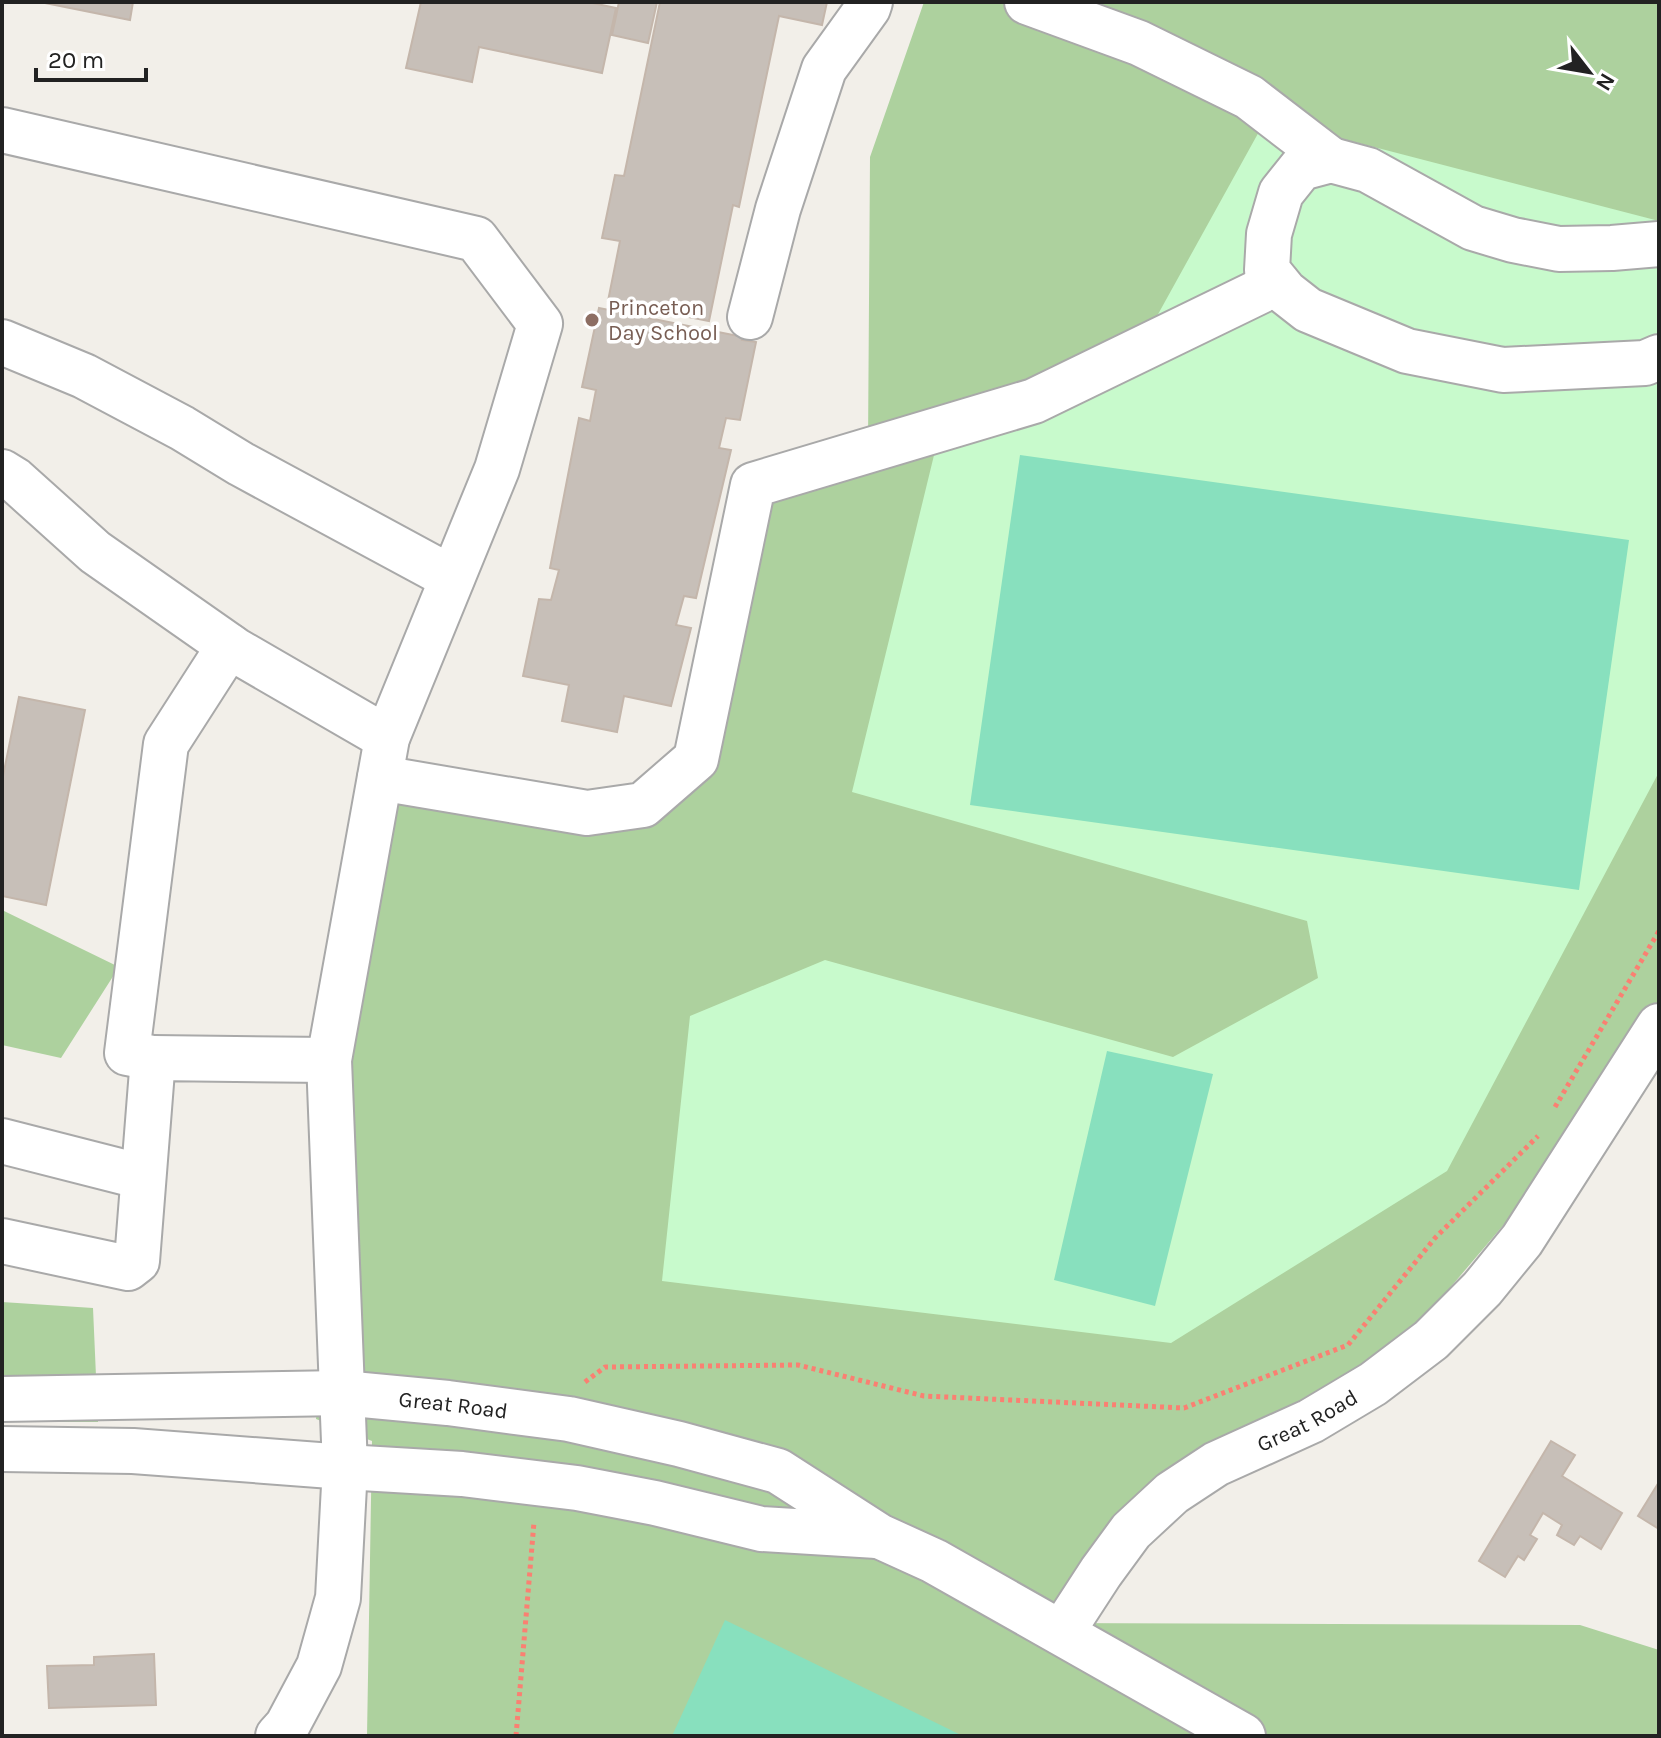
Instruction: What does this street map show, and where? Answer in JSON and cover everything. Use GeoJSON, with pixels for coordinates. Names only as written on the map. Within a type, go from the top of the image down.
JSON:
{"type":"FeatureCollection","features":[{"type":"Feature","properties":{"kind":"street"},"geometry":{"type":"LineString","coordinates":[[750,317],[778,209],[824,69],[870,2]]}},
{"type":"Feature","properties":{"kind":"street"},"geometry":{"type":"LineString","coordinates":[[1027,2],[1139,43],[1249,97],[1331,160],[1368,170],[1473,228],[1559,249],[1659,244]]}},
{"type":"Feature","properties":{"kind":"street"},"geometry":{"type":"LineString","coordinates":[[2,130],[476,239],[540,324],[497,469],[384,758],[329,1060],[345,1467],[338,1598],[319,1666],[287,1726],[278,1736]]}},
{"type":"Feature","properties":{"kind":"street"},"geometry":{"type":"LineString","coordinates":[[1331,160],[1301,168],[1281,193],[1269,234],[1267,270],[1285,292],[1308,310],[1407,351],[1503,370],[1645,363],[1659,357]]}},
{"type":"Feature","properties":{"kind":"street"},"geometry":{"type":"LineString","coordinates":[[2,472],[15,480],[95,552],[384,758],[587,813],[643,805],[696,759],[753,485],[1034,401],[1277,283]]}},
{"type":"Feature","properties":{"kind":"street"},"geometry":{"type":"LineString","coordinates":[[2,342],[84,376],[452,578]]}},
{"type":"Feature","properties":{"kind":"street"},"geometry":{"type":"LineString","coordinates":[[229,646],[166,744],[127,1053],[153,1058],[329,1060]]}},
{"type":"Feature","properties":{"kind":"street","name":"Great Road"},"geometry":{"type":"LineString","coordinates":[[2,1399],[342,1393],[569,1419],[778,1471],[879,1536],[934,1561],[1062,1632],[1131,1531],[1172,1493],[1216,1464],[1311,1421],[1373,1384],[1431,1340],[1482,1289],[1522,1240],[1659,1026]]}},
{"type":"Feature","properties":{"kind":"street"},"geometry":{"type":"LineString","coordinates":[[2,1241],[128,1268],[137,1261],[153,1058]]}},
{"type":"Feature","properties":{"kind":"street"},"geometry":{"type":"LineString","coordinates":[[2,1141],[143,1177]]}},
{"type":"Feature","properties":{"kind":"street","name":"Great Road"},"geometry":{"type":"LineString","coordinates":[[2,1449],[133,1451],[462,1474],[546,1483],[655,1503],[761,1529],[879,1536]]}},
{"type":"Feature","properties":{"kind":"street"},"geometry":{"type":"LineString","coordinates":[[1062,1632],[1243,1736]]}},
{"type":"Feature","properties":{"kind":"path"},"geometry":{"type":"LineString","coordinates":[[1555,1108],[1659,931]]}},
{"type":"Feature","properties":{"kind":"path"},"geometry":{"type":"LineString","coordinates":[[569,1419],[582,1384],[605,1367],[798,1365],[924,1396],[1184,1408],[1348,1345],[1435,1238],[1538,1135]]}},
{"type":"Feature","properties":{"kind":"path"},"geometry":{"type":"LineString","coordinates":[[516,1736],[535,1507],[546,1483]]}},
{"type":"Feature","properties":{"kind":"green space"},"geometry":{"type":"Polygon","coordinates":[[[924,2],[1659,2],[1659,1042],[1398,1349],[1041,1623],[1580,1625],[1659,1650],[1659,1736],[367,1736],[372,1441],[316,1419],[367,790],[641,828],[684,773],[755,480],[868,445],[870,157],[924,2]]]}},
{"type":"Feature","properties":{"kind":"green space"},"geometry":{"type":"Polygon","coordinates":[[[1266,119],[1659,221],[1659,772],[1447,1171],[1171,1343],[662,1281],[690,1016],[825,960],[1173,1057],[1318,978],[1307,921],[852,792],[936,447],[1120,383],[1266,119]]]}},
{"type":"Feature","properties":{"kind":"green space"},"geometry":{"type":"Polygon","coordinates":[[[1020,455],[1629,540],[1579,890],[970,805],[1020,455]]]}},
{"type":"Feature","properties":{"kind":"green space"},"geometry":{"type":"Polygon","coordinates":[[[2,910],[119,967],[61,1058],[2,1045],[2,910]]]}},
{"type":"Feature","properties":{"kind":"green space"},"geometry":{"type":"Polygon","coordinates":[[[1107,1051],[1213,1074],[1155,1306],[1054,1280],[1107,1051]]]}},
{"type":"Feature","properties":{"kind":"green space"},"geometry":{"type":"Polygon","coordinates":[[[2,1302],[93,1308],[98,1422],[2,1422],[2,1302]]]}},
{"type":"Feature","properties":{"kind":"green space"},"geometry":{"type":"Polygon","coordinates":[[[725,1620],[963,1736],[672,1736],[725,1620]]]}},
{"type":"Feature","properties":{"kind":"building"},"geometry":{"type":"Polygon","coordinates":[[[40,2],[133,2],[130,20],[40,2]]]}},
{"type":"Feature","properties":{"kind":"building"},"geometry":{"type":"Polygon","coordinates":[[[421,2],[588,2],[616,8],[602,73],[479,47],[472,82],[406,68],[421,2]]]}},
{"type":"Feature","properties":{"kind":"building"},"geometry":{"type":"Polygon","coordinates":[[[619,2],[657,2],[648,43],[612,35],[619,2]]]}},
{"type":"Feature","properties":{"kind":"building"},"geometry":{"type":"Polygon","coordinates":[[[660,2],[827,2],[822,25],[779,16],[739,207],[733,205],[709,321],[608,301],[620,241],[602,238],[615,175],[624,176],[660,2]]]}},
{"type":"Feature","properties":{"kind":"building"},"geometry":{"type":"Polygon","coordinates":[[[599,308],[756,342],[740,420],[726,418],[719,448],[731,450],[696,598],[684,596],[676,625],[691,628],[671,706],[624,696],[617,732],[562,721],[569,685],[523,676],[539,599],[551,600],[559,570],[550,568],[579,418],[590,421],[596,390],[582,387],[599,308]]]}},
{"type":"Feature","properties":{"kind":"building"},"geometry":{"type":"Polygon","coordinates":[[[19,697],[85,710],[46,905],[2,896],[2,781],[19,697]]]}},
{"type":"Feature","properties":{"kind":"building"},"geometry":{"type":"Polygon","coordinates":[[[1551,1441],[1575,1455],[1562,1476],[1622,1513],[1601,1549],[1580,1536],[1574,1545],[1557,1535],[1562,1525],[1543,1513],[1530,1535],[1537,1539],[1524,1560],[1518,1556],[1505,1577],[1479,1561],[1551,1441]]]}},
{"type":"Feature","properties":{"kind":"building"},"geometry":{"type":"Polygon","coordinates":[[[1659,1482],[1659,1529],[1638,1516],[1659,1482]]]}},
{"type":"Feature","properties":{"kind":"building"},"geometry":{"type":"Polygon","coordinates":[[[154,1654],[156,1705],[49,1708],[47,1666],[94,1665],[94,1657],[154,1654]]]}},
{"type":"Feature","properties":{"kind":"place","name":"Princeton Day School"},"geometry":{"type":"Point","coordinates":[592,320]}}]}
